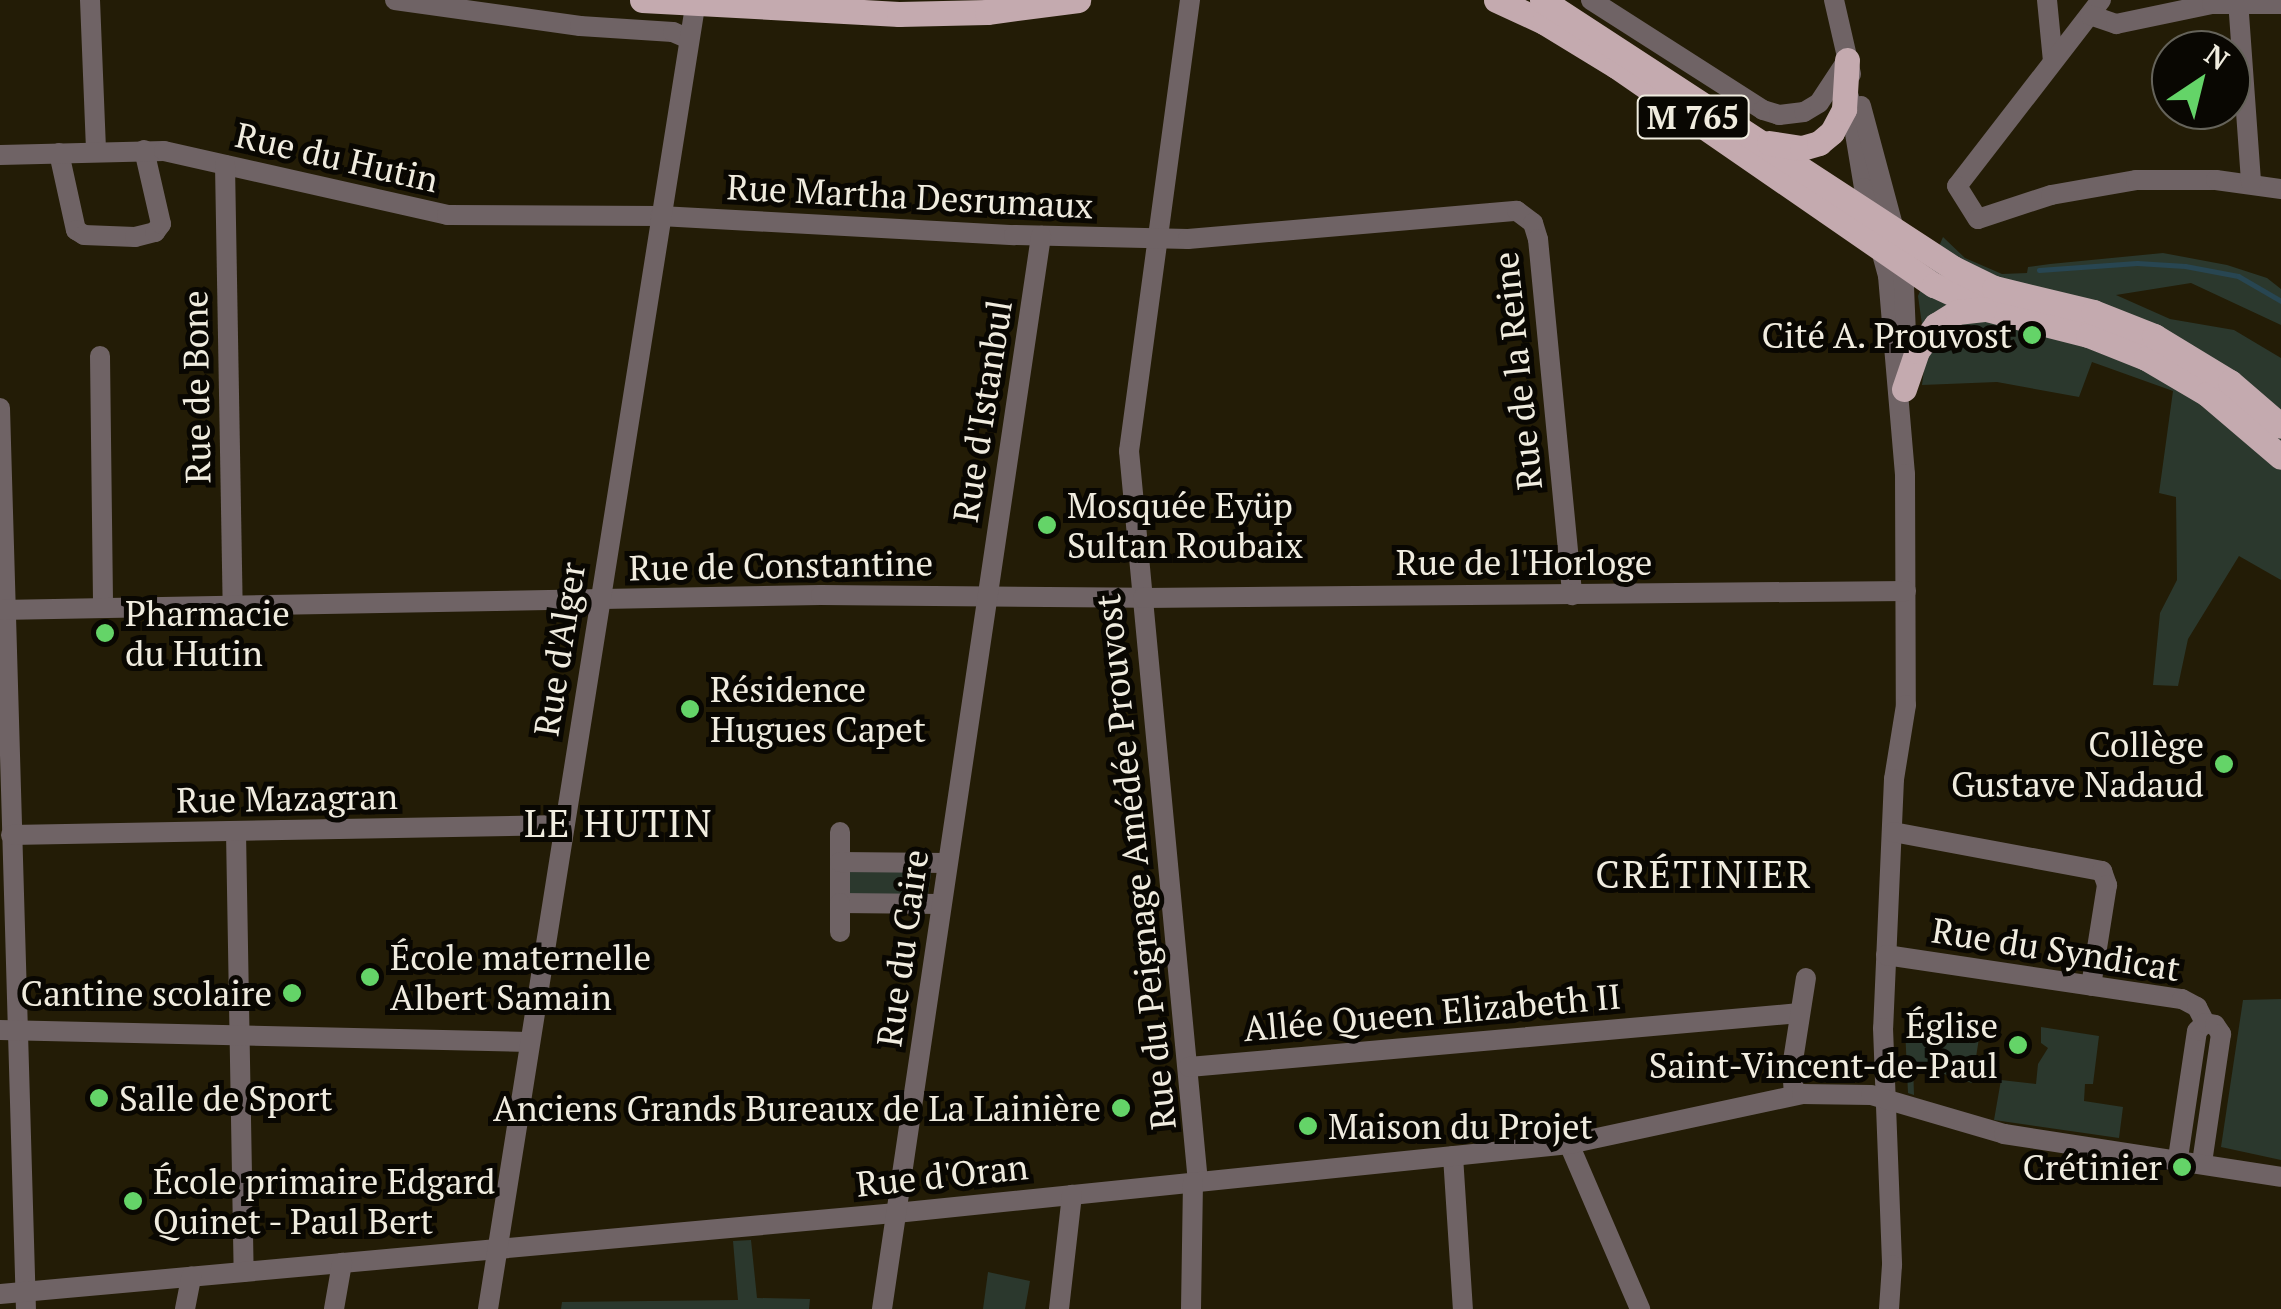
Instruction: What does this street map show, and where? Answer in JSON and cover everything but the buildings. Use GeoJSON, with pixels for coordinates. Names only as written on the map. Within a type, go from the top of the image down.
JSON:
{"type":"FeatureCollection","features":[{"type":"Feature","properties":{"kind":"main road"},"geometry":{"type":"LineString","coordinates":[[642,0],[841,14],[986,12],[1078,0]]}},
{"type":"Feature","properties":{"kind":"main road","name":"M 765"},"geometry":{"type":"LineString","coordinates":[[1496,0],[1544,22],[1888,239],[1982,284],[2094,312],[2154,336],[2230,382],[2281,426]]}},
{"type":"Feature","properties":{"kind":"main road","name":"M 765"},"geometry":{"type":"LineString","coordinates":[[1542,0],[1870,214],[1903,264],[1986,309],[2088,334],[2146,358],[2207,394],[2281,457]]}},
{"type":"Feature","properties":{"kind":"main road"},"geometry":{"type":"LineString","coordinates":[[1764,142],[1802,148],[1819,143],[1832,132],[1844,109],[1847,60]]}},
{"type":"Feature","properties":{"kind":"main road"},"geometry":{"type":"LineString","coordinates":[[1904,389],[1917,352],[1936,324],[1957,312],[1986,309]]}},
{"type":"Feature","properties":{"kind":"street"},"geometry":{"type":"LineString","coordinates":[[90,0],[96,152]]}},
{"type":"Feature","properties":{"kind":"street"},"geometry":{"type":"LineString","coordinates":[[395,0],[580,26],[673,32],[689,40]]}},
{"type":"Feature","properties":{"kind":"street","name":"Rue du Peignage Amédée Prouvost"},"geometry":{"type":"LineString","coordinates":[[1190,0],[1128,450],[1189,1067],[1195,1182],[1191,1309]]}},
{"type":"Feature","properties":{"kind":"street"},"geometry":{"type":"LineString","coordinates":[[1591,0],[1748,100],[1779,115],[1804,112],[1827,94],[1847,60]]}},
{"type":"Feature","properties":{"kind":"street"},"geometry":{"type":"LineString","coordinates":[[1834,0],[1888,239],[1902,428],[1906,705],[1896,756],[1886,956],[1890,1309]]}},
{"type":"Feature","properties":{"kind":"street"},"geometry":{"type":"LineString","coordinates":[[2048,0],[2054,61]]}},
{"type":"Feature","properties":{"kind":"street","name":"Rue d'Alger"},"geometry":{"type":"LineString","coordinates":[[488,1309],[696,2]]}},
{"type":"Feature","properties":{"kind":"street"},"geometry":{"type":"LineString","coordinates":[[2238,2],[2252,183]]}},
{"type":"Feature","properties":{"kind":"street"},"geometry":{"type":"LineString","coordinates":[[2281,4],[2238,2],[2189,7],[2116,24],[2096,7],[1956,186],[1978,219],[2051,195],[2103,184],[2190,178],[2281,189]]}},
{"type":"Feature","properties":{"kind":"street"},"geometry":{"type":"LineString","coordinates":[[1847,60],[1853,133],[1870,214]]}},
{"type":"Feature","properties":{"kind":"street"},"geometry":{"type":"LineString","coordinates":[[1748,100],[1764,142]]}},
{"type":"Feature","properties":{"kind":"street"},"geometry":{"type":"LineString","coordinates":[[59,153],[74,228],[84,236],[131,238],[155,232],[161,226],[144,150]]}},
{"type":"Feature","properties":{"kind":"street","name":"Rue du Hutin"},"geometry":{"type":"LineString","coordinates":[[0,154],[144,150],[439,215],[660,216]]}},
{"type":"Feature","properties":{"kind":"street","name":"Rue de Bone"},"geometry":{"type":"LineString","coordinates":[[224,165],[234,606]]}},
{"type":"Feature","properties":{"kind":"street","name":"Rue de la Reine"},"geometry":{"type":"LineString","coordinates":[[1157,239],[1502,210],[1526,216],[1538,238],[1572,594]]}},
{"type":"Feature","properties":{"kind":"street","name":"Rue Martha Desrumaux"},"geometry":{"type":"LineString","coordinates":[[660,216],[1157,239]]}},
{"type":"Feature","properties":{"kind":"street","name":"Rue d'Istanbul"},"geometry":{"type":"LineString","coordinates":[[987,596],[1041,236]]}},
{"type":"Feature","properties":{"kind":"street"},"geometry":{"type":"LineString","coordinates":[[1902,428],[1903,264]]}},
{"type":"Feature","properties":{"kind":"street"},"geometry":{"type":"LineString","coordinates":[[100,356],[102,608]]}},
{"type":"Feature","properties":{"kind":"street"},"geometry":{"type":"LineString","coordinates":[[0,408],[4,755],[11,835],[9,1032],[26,1300]]}},
{"type":"Feature","properties":{"kind":"street","name":"Rue de l'Horloge"},"geometry":{"type":"LineString","coordinates":[[1142,598],[1906,591]]}},
{"type":"Feature","properties":{"kind":"street","name":"Rue du Caire"},"geometry":{"type":"LineString","coordinates":[[882,1309],[987,596]]}},
{"type":"Feature","properties":{"kind":"street","name":"Rue de Constantine"},"geometry":{"type":"LineString","coordinates":[[4,610],[600,600],[1142,598]]}},
{"type":"Feature","properties":{"kind":"street","name":"Rue Mazagran"},"geometry":{"type":"LineString","coordinates":[[11,835],[564,825]]}},
{"type":"Feature","properties":{"kind":"street"},"geometry":{"type":"LineString","coordinates":[[236,832],[244,1272]]}},
{"type":"Feature","properties":{"kind":"street"},"geometry":{"type":"LineString","coordinates":[[840,832],[840,932]]}},
{"type":"Feature","properties":{"kind":"street"},"geometry":{"type":"LineString","coordinates":[[1893,832],[2102,872],[2107,885],[2091,986]]}},
{"type":"Feature","properties":{"kind":"street"},"geometry":{"type":"LineString","coordinates":[[840,862],[947,863]]}},
{"type":"Feature","properties":{"kind":"street"},"geometry":{"type":"LineString","coordinates":[[840,904],[941,904]]}},
{"type":"Feature","properties":{"kind":"street","name":"Rue du Syndicat"},"geometry":{"type":"LineString","coordinates":[[1886,956],[2182,999],[2197,1008],[2205,1023]]}},
{"type":"Feature","properties":{"kind":"street"},"geometry":{"type":"LineString","coordinates":[[1794,1095],[1792,1067],[1806,978]]}},
{"type":"Feature","properties":{"kind":"street","name":"Allée Queen Elizabeth II"},"geometry":{"type":"LineString","coordinates":[[1189,1067],[1800,1013]]}},
{"type":"Feature","properties":{"kind":"street"},"geometry":{"type":"LineString","coordinates":[[2178,1158],[2197,1031],[2205,1023],[2215,1025],[2221,1034],[2202,1162]]}},
{"type":"Feature","properties":{"kind":"street"},"geometry":{"type":"LineString","coordinates":[[9,1032],[529,1042]]}},
{"type":"Feature","properties":{"kind":"street","name":"Rue d'Oran"},"geometry":{"type":"LineString","coordinates":[[0,1294],[26,1300],[190,1276],[896,1213],[1569,1144],[1794,1095],[1860,1094],[1886,1098],[1986,1131],[2281,1177]]}},
{"type":"Feature","properties":{"kind":"street"},"geometry":{"type":"LineString","coordinates":[[1569,1144],[1640,1309]]}},
{"type":"Feature","properties":{"kind":"street"},"geometry":{"type":"LineString","coordinates":[[1453,1156],[1463,1309]]}},
{"type":"Feature","properties":{"kind":"street"},"geometry":{"type":"LineString","coordinates":[[1059,1309],[1072,1195]]}},
{"type":"Feature","properties":{"kind":"street"},"geometry":{"type":"LineString","coordinates":[[334,1309],[342,1263]]}},
{"type":"Feature","properties":{"kind":"street"},"geometry":{"type":"LineString","coordinates":[[186,1309],[190,1276]]}},
{"type":"Feature","properties":{"kind":"green space"},"geometry":{"type":"Polygon","coordinates":[[[1943,237],[1965,258],[2002,274],[2027,273],[2028,267],[2050,264],[2163,253],[2227,265],[2267,278],[2281,289],[2281,325],[2191,283],[2116,295],[2170,319],[2234,330],[2281,358],[2281,580],[2239,556],[2188,639],[2178,686],[2153,685],[2160,613],[2177,580],[2176,497],[2159,493],[2173,391],[2092,362],[2079,397],[1997,382],[1922,385],[1926,353],[1918,296],[1943,237]]]}},
{"type":"Feature","properties":{"kind":"green space"},"geometry":{"type":"Polygon","coordinates":[[[850,867],[932,867],[927,901],[850,900],[850,867]]]}},
{"type":"Feature","properties":{"kind":"green space"},"geometry":{"type":"Polygon","coordinates":[[[2281,999],[2281,1160],[2221,1147],[2243,1000],[2281,999]]]}},
{"type":"Feature","properties":{"kind":"green space"},"geometry":{"type":"Polygon","coordinates":[[[1912,1018],[1975,1031],[1979,1038],[1972,1083],[1913,1064],[1914,1095],[1908,1093],[1905,1028],[1911,1026],[1912,1018]]]}},
{"type":"Feature","properties":{"kind":"green space"},"geometry":{"type":"Polygon","coordinates":[[[2041,1027],[2099,1036],[2093,1084],[2085,1084],[2084,1101],[2123,1107],[2119,1138],[1994,1120],[2001,1080],[2036,1084],[2038,1064],[2048,1048],[2041,1043],[2041,1027]]]}},
{"type":"Feature","properties":{"kind":"green space"},"geometry":{"type":"Polygon","coordinates":[[[751,1240],[757,1298],[810,1299],[809,1309],[561,1309],[562,1302],[738,1300],[733,1241],[751,1240]]]}},
{"type":"Feature","properties":{"kind":"green space"},"geometry":{"type":"Polygon","coordinates":[[[988,1272],[1030,1281],[1025,1309],[983,1309],[988,1272]]]}},
{"type":"Feature","properties":{"kind":"waterway"},"geometry":{"type":"LineString","coordinates":[[2039,270],[2137,263],[2185,266],[2238,276],[2281,301]]}},
{"type":"Feature","properties":{"kind":"place","name":"Cité A. Prouvost"},"geometry":{"type":"Point","coordinates":[2032,335]}},
{"type":"Feature","properties":{"kind":"place","name":"Mosquée Eyüp Sultan Roubaix"},"geometry":{"type":"Point","coordinates":[1047,525]}},
{"type":"Feature","properties":{"kind":"place","name":"Pharmacie du Hutin"},"geometry":{"type":"Point","coordinates":[105,633]}},
{"type":"Feature","properties":{"kind":"place","name":"Résidence Hugues Capet"},"geometry":{"type":"Point","coordinates":[690,709]}},
{"type":"Feature","properties":{"kind":"place","name":"Collège Gustave Nadaud"},"geometry":{"type":"Point","coordinates":[2224,764]}},
{"type":"Feature","properties":{"kind":"place","name":"École maternelle Albert Samain"},"geometry":{"type":"Point","coordinates":[370,977]}},
{"type":"Feature","properties":{"kind":"place","name":"Cantine scolaire"},"geometry":{"type":"Point","coordinates":[292,993]}},
{"type":"Feature","properties":{"kind":"place","name":"Église Saint-Vincent-de-Paul"},"geometry":{"type":"Point","coordinates":[2018,1045]}},
{"type":"Feature","properties":{"kind":"place","name":"Salle de Sport"},"geometry":{"type":"Point","coordinates":[99,1098]}},
{"type":"Feature","properties":{"kind":"place","name":"Anciens Grands Bureaux de La Lainière"},"geometry":{"type":"Point","coordinates":[1121,1108]}},
{"type":"Feature","properties":{"kind":"place","name":"Maison du Projet"},"geometry":{"type":"Point","coordinates":[1308,1126]}},
{"type":"Feature","properties":{"kind":"place","name":"Crétinier"},"geometry":{"type":"Point","coordinates":[2182,1167]}},
{"type":"Feature","properties":{"kind":"place","name":"École primaire Edgard Quinet - Paul Bert"},"geometry":{"type":"Point","coordinates":[133,1201]}},
{"type":"Feature","properties":{"kind":"district","name":"LE HUTIN"},"geometry":{"type":"Point","coordinates":[619,824]}},
{"type":"Feature","properties":{"kind":"district","name":"CRÉTINIER"},"geometry":{"type":"Point","coordinates":[1704,875]}}]}
